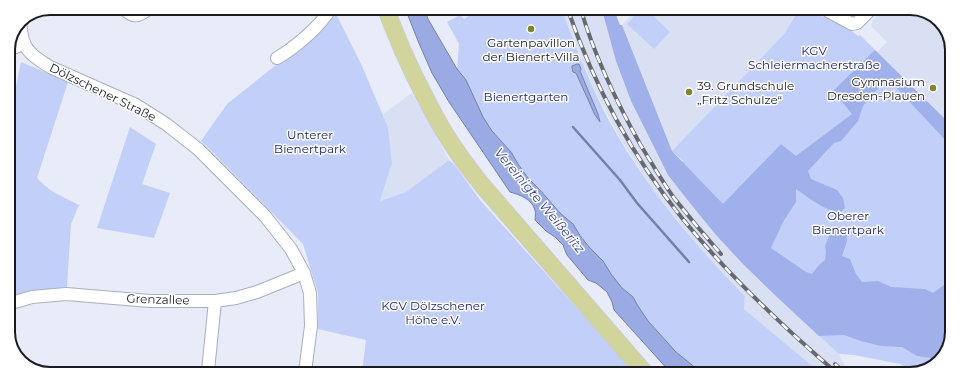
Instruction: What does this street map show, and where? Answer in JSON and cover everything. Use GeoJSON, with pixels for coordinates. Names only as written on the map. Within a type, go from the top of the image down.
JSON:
{"type":"FeatureCollection","features":[{"type":"Feature","properties":{"kind":"main road"},"geometry":{"type":"LineString","coordinates":[[388,15],[408,62],[440,126],[460,155],[482,185],[640,367]]}},
{"type":"Feature","properties":{"kind":"street"},"geometry":{"type":"LineString","coordinates":[[131,15],[141,15]]}},
{"type":"Feature","properties":{"kind":"street"},"geometry":{"type":"LineString","coordinates":[[277,58],[285,54],[302,40],[326,15]]}},
{"type":"Feature","properties":{"kind":"street"},"geometry":{"type":"LineString","coordinates":[[835,15],[852,24],[857,23],[865,15]]}},
{"type":"Feature","properties":{"kind":"street"},"geometry":{"type":"LineString","coordinates":[[15,47],[24,43],[22,30]]}},
{"type":"Feature","properties":{"kind":"street","name":"Dölzschener Straße"},"geometry":{"type":"LineString","coordinates":[[24,43],[38,59],[50,67],[130,102],[166,124],[198,149],[265,216],[291,249],[304,273],[310,293],[311,326],[306,367]]}},
{"type":"Feature","properties":{"kind":"street","name":"Grenzallee"},"geometry":{"type":"LineString","coordinates":[[15,302],[32,297],[66,294],[150,301],[215,301],[236,298],[257,292],[304,273]]}},
{"type":"Feature","properties":{"kind":"street"},"geometry":{"type":"LineString","coordinates":[[208,367],[215,301]]}},
{"type":"Feature","properties":{"kind":"shaded area"},"geometry":{"type":"Polygon","coordinates":[[[564,15],[603,15],[616,61],[631,101],[668,175],[716,235],[775,295],[839,354],[846,367],[814,367],[744,309],[745,296],[723,274],[686,232],[652,188],[621,140],[594,89],[564,15]]]}},
{"type":"Feature","properties":{"kind":"shaded area"},"geometry":{"type":"Polygon","coordinates":[[[603,15],[616,15],[620,25],[622,25],[672,151],[723,204],[781,144],[796,156],[852,114],[833,91],[875,50],[945,119],[945,140],[893,84],[889,83],[881,85],[863,106],[858,121],[841,141],[834,143],[808,171],[811,179],[837,190],[843,198],[845,208],[840,213],[828,209],[796,189],[796,202],[783,222],[771,248],[806,272],[812,274],[825,260],[825,246],[830,234],[837,227],[845,229],[847,236],[842,256],[850,259],[856,274],[862,282],[878,281],[891,287],[925,289],[933,293],[945,285],[945,332],[943,343],[936,355],[933,358],[917,356],[902,347],[881,346],[844,335],[819,336],[743,264],[716,235],[668,175],[631,101],[616,61],[603,15]]]}},
{"type":"Feature","properties":{"kind":"shaded area","name":"39. Grundschule „Fritz Schulze“"},"geometry":{"type":"Polygon","coordinates":[[[631,15],[796,15],[784,34],[672,151],[622,25],[631,15]]]}},
{"type":"Feature","properties":{"kind":"shaded area","name":"Gymnasium Dresden-Plauen"},"geometry":{"type":"Polygon","coordinates":[[[878,15],[910,15],[921,17],[931,22],[938,29],[943,39],[945,48],[945,119],[877,52],[887,42],[872,27],[872,21],[878,15]]]}},
{"type":"Feature","properties":{"kind":"shaded area"},"geometry":{"type":"Polygon","coordinates":[[[412,93],[449,160],[406,192],[380,201],[392,163],[388,127],[383,114],[412,93]]]}},
{"type":"Feature","properties":{"kind":"green space"},"geometry":{"type":"Polygon","coordinates":[[[329,15],[336,15],[362,66],[388,127],[392,163],[380,201],[406,192],[449,160],[455,165],[480,200],[630,367],[363,367],[366,340],[318,329],[318,293],[303,244],[201,141],[227,104],[286,57],[329,15]]]}},
{"type":"Feature","properties":{"kind":"green space","name":"Bienertgarten"},"geometry":{"type":"Polygon","coordinates":[[[460,15],[464,19],[470,15],[564,15],[601,106],[622,143],[653,190],[706,255],[745,296],[744,309],[814,367],[695,367],[676,352],[648,321],[633,297],[622,288],[603,261],[581,237],[573,224],[560,213],[528,178],[511,152],[492,131],[483,117],[466,80],[457,69],[459,44],[447,22],[460,15]]]}},
{"type":"Feature","properties":{"kind":"green space"},"geometry":{"type":"Polygon","coordinates":[[[635,15],[652,15],[670,32],[654,49],[627,24],[635,15]]]}},
{"type":"Feature","properties":{"kind":"green space","name":"Oberer Bienertpark"},"geometry":{"type":"Polygon","coordinates":[[[796,15],[820,15],[823,17],[824,15],[848,28],[858,36],[860,35],[945,119],[945,332],[943,343],[939,351],[931,360],[921,365],[906,367],[900,364],[854,355],[839,354],[743,264],[704,221],[668,175],[683,161],[672,151],[784,34],[796,15]]]}},
{"type":"Feature","properties":{"kind":"green space"},"geometry":{"type":"Polygon","coordinates":[[[21,62],[68,82],[37,178],[51,190],[79,205],[71,224],[67,287],[32,292],[15,296],[15,90],[21,62]]]}},
{"type":"Feature","properties":{"kind":"green space"},"geometry":{"type":"Polygon","coordinates":[[[130,127],[156,144],[142,184],[170,193],[154,238],[97,228],[130,127]]]}},
{"type":"Feature","properties":{"kind":"water","name":"Vereinigte Weißeritz"},"geometry":{"type":"Polygon","coordinates":[[[408,15],[426,15],[457,69],[466,80],[483,117],[492,131],[511,152],[528,178],[560,213],[573,224],[581,237],[603,261],[622,288],[633,297],[648,321],[676,352],[695,367],[666,367],[614,310],[607,292],[596,283],[588,280],[567,255],[563,245],[535,220],[535,211],[531,203],[522,196],[510,192],[449,102],[432,73],[408,15]]]}},
{"type":"Feature","properties":{"kind":"water"},"geometry":{"type":"Polygon","coordinates":[[[579,64],[581,69],[580,71],[600,122],[595,115],[576,73],[573,72],[572,66],[579,64]]]}},
{"type":"Feature","properties":{"kind":"waterway"},"geometry":{"type":"LineString","coordinates":[[573,127],[689,262]]}},
{"type":"Feature","properties":{"kind":"railway"},"geometry":{"type":"LineString","coordinates":[[570,15],[578,38],[602,92],[616,119],[631,145],[664,194],[682,218],[737,280],[776,319],[830,367]]}},
{"type":"Feature","properties":{"kind":"railway"},"geometry":{"type":"LineString","coordinates":[[583,15],[593,45],[607,78],[640,144],[674,198],[721,254]]}},
{"type":"Feature","properties":{"kind":"railway"},"geometry":{"type":"LineString","coordinates":[[835,364],[838,367]]}},
{"type":"Feature","properties":{"kind":"place","name":"Gartenpavillon der Bienert-Villa"},"geometry":{"type":"Point","coordinates":[531,29]}},
{"type":"Feature","properties":{"kind":"place","name":"Gymnasium Dresden-Plauen"},"geometry":{"type":"Point","coordinates":[933,88]}},
{"type":"Feature","properties":{"kind":"place","name":"39. Grundschule „Fritz Schulze“"},"geometry":{"type":"Point","coordinates":[689,92]}},
{"type":"Feature","properties":{"kind":"park label","name":"KGV Schleiermacherstraße"},"geometry":{"type":"Point","coordinates":[814,57]}},
{"type":"Feature","properties":{"kind":"park label","name":"Unterer Bienertpark"},"geometry":{"type":"Point","coordinates":[310,141]}},
{"type":"Feature","properties":{"kind":"park label","name":"KGV Dölzschener Höhe e.V."},"geometry":{"type":"Point","coordinates":[433,312]}}]}
